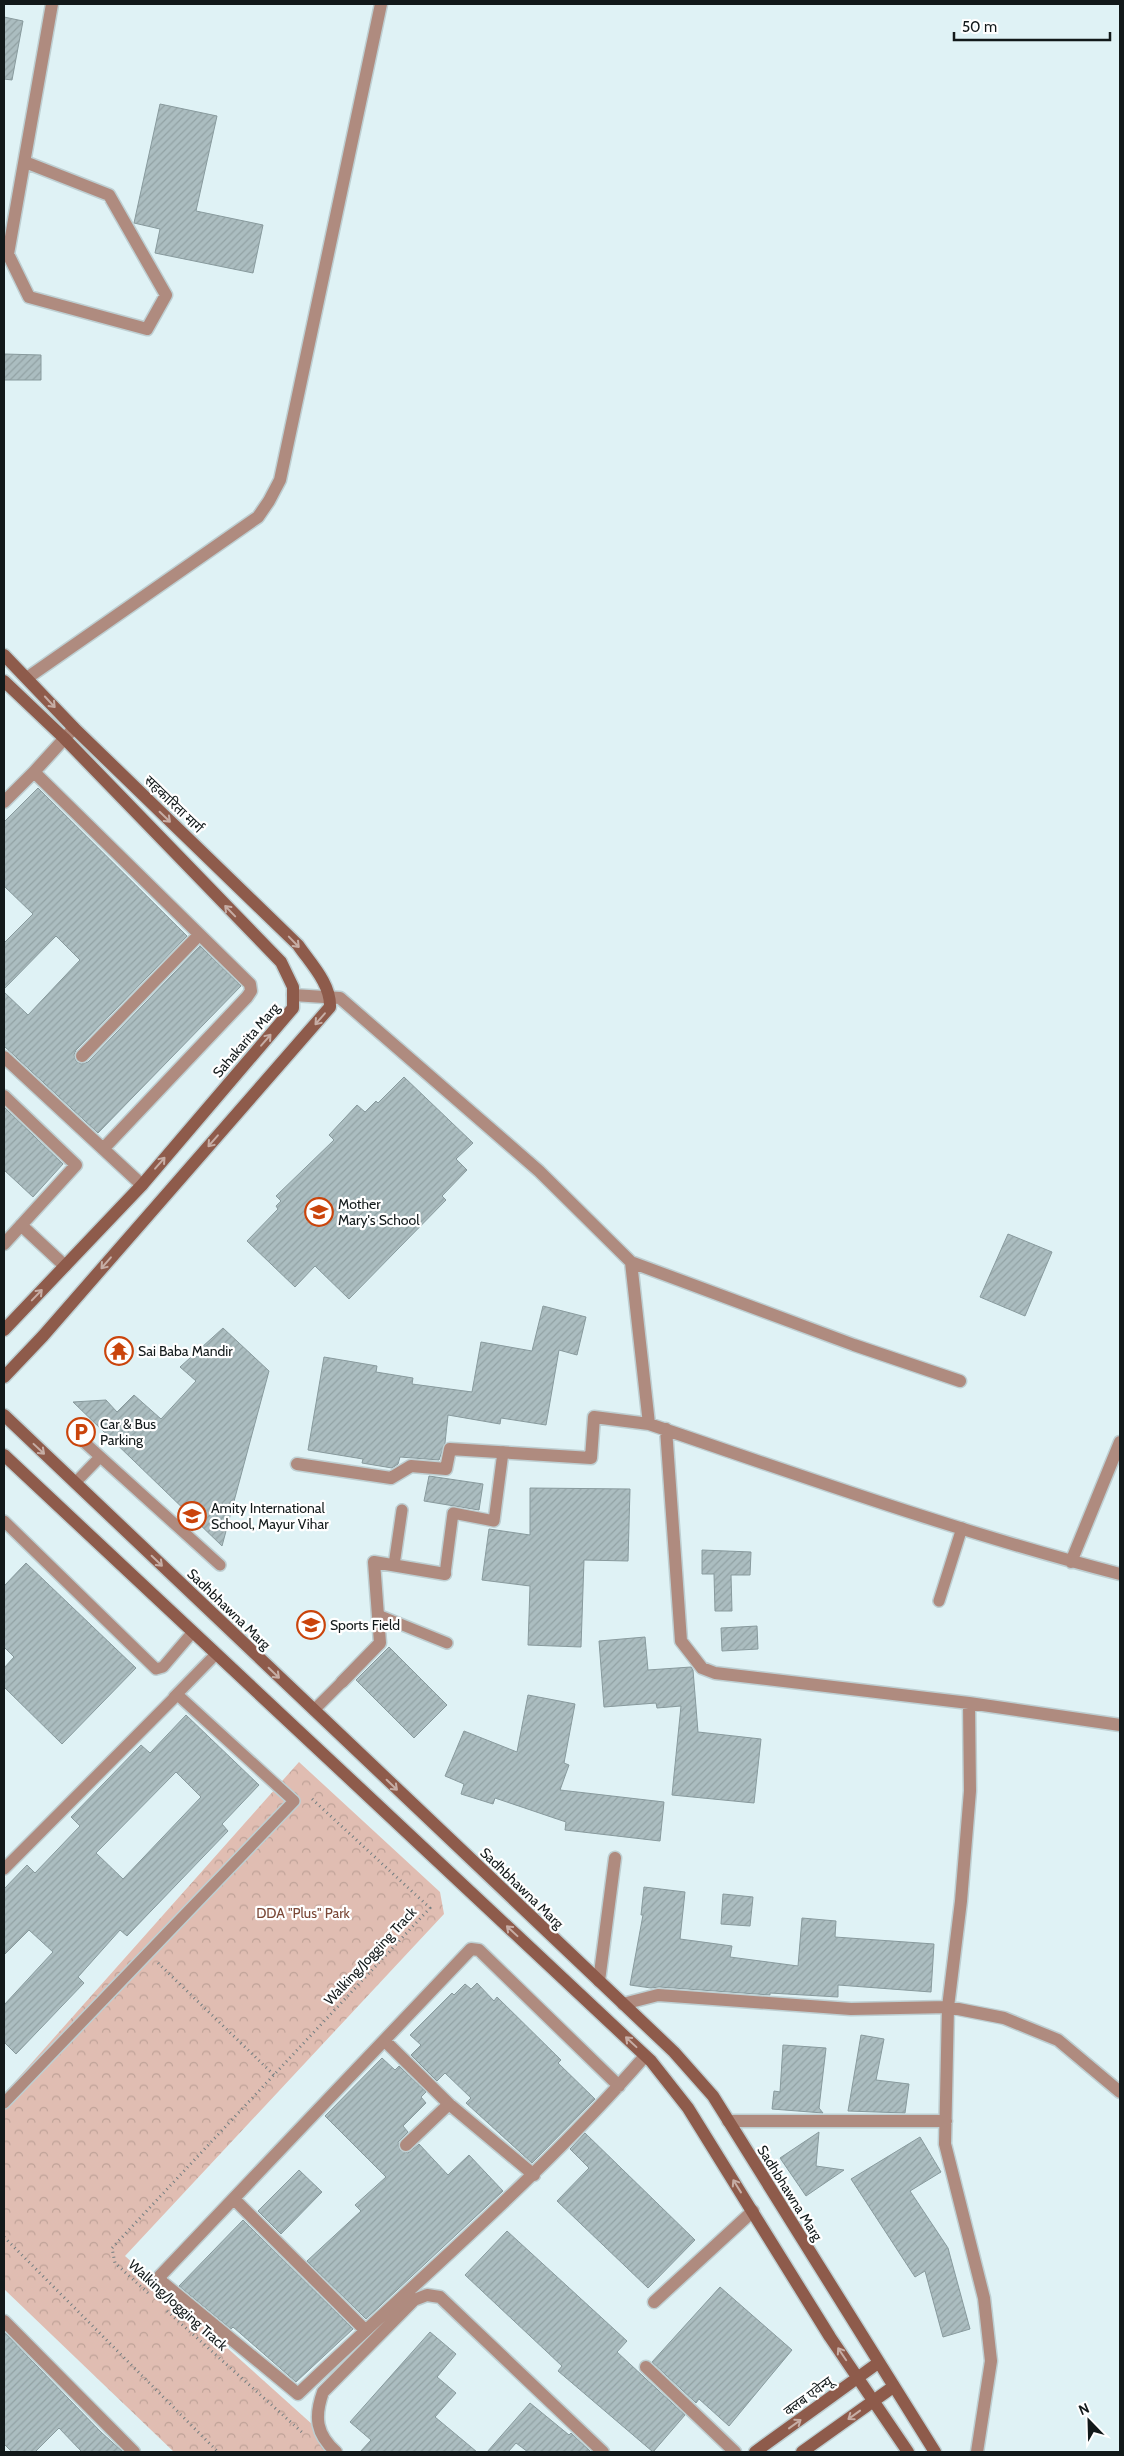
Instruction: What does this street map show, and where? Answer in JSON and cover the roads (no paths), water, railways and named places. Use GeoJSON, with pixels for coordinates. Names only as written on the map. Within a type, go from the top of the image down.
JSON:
{"type":"FeatureCollection","features":[{"type":"Feature","properties":{"kind":"street"},"geometry":{"type":"LineString","coordinates":[[25,162],[109,194],[166,295],[147,329],[29,298],[6,253],[25,162],[52,4]]}},
{"type":"Feature","properties":{"kind":"street"},"geometry":{"type":"LineString","coordinates":[[27,678],[258,517],[280,480],[380,4]]}},
{"type":"Feature","properties":{"kind":"street","name":"सहकारिता मार्ग"},"geometry":{"type":"LineString","coordinates":[[4,655],[74,728],[298,945],[320,976],[331,996]]}},
{"type":"Feature","properties":{"kind":"street","name":"Sahakarita Marg"},"geometry":{"type":"LineString","coordinates":[[4,681],[64,738],[280,962],[293,988],[293,1008],[142,1185],[4,1330]]}},
{"type":"Feature","properties":{"kind":"street"},"geometry":{"type":"LineString","coordinates":[[4,802],[74,728]]}},
{"type":"Feature","properties":{"kind":"street"},"geometry":{"type":"LineString","coordinates":[[34,772],[198,936],[250,984],[251,991],[247,998],[104,1149]]}},
{"type":"Feature","properties":{"kind":"street"},"geometry":{"type":"LineString","coordinates":[[82,1056],[198,936]]}},
{"type":"Feature","properties":{"kind":"street"},"geometry":{"type":"LineString","coordinates":[[293,995],[340,998],[540,1172],[631,1262],[854,1345],[960,1381]]}},
{"type":"Feature","properties":{"kind":"street"},"geometry":{"type":"LineString","coordinates":[[4,1377],[43,1336],[330,1007],[331,996]]}},
{"type":"Feature","properties":{"kind":"street"},"geometry":{"type":"LineString","coordinates":[[4,1057],[142,1185]]}},
{"type":"Feature","properties":{"kind":"street"},"geometry":{"type":"LineString","coordinates":[[4,1096],[76,1165],[4,1244]]}},
{"type":"Feature","properties":{"kind":"street"},"geometry":{"type":"LineString","coordinates":[[21,1225],[65,1266]]}},
{"type":"Feature","properties":{"kind":"street"},"geometry":{"type":"LineString","coordinates":[[631,1262],[649,1424]]}},
{"type":"Feature","properties":{"kind":"street","name":"Sadhbhawna Marg"},"geometry":{"type":"LineString","coordinates":[[4,1415],[674,2052],[713,2096],[878,2364],[935,2452]]}},
{"type":"Feature","properties":{"kind":"street"},"geometry":{"type":"LineString","coordinates":[[296,1464],[391,1478],[411,1466],[446,1469],[450,1449],[590,1458],[594,1417],[649,1424],[962,1528],[1071,1562],[1120,1574]]}},
{"type":"Feature","properties":{"kind":"street"},"geometry":{"type":"LineString","coordinates":[[666,1429],[681,1641],[702,1668],[715,1673],[969,1703],[1120,1725]]}},
{"type":"Feature","properties":{"kind":"street"},"geometry":{"type":"LineString","coordinates":[[1071,1562],[1120,1442]]}},
{"type":"Feature","properties":{"kind":"street"},"geometry":{"type":"LineString","coordinates":[[4,1455],[646,2056],[688,2108],[858,2378],[908,2452]]}},
{"type":"Feature","properties":{"kind":"street"},"geometry":{"type":"LineString","coordinates":[[342,1682],[380,1643],[374,1562],[446,1574]]}},
{"type":"Feature","properties":{"kind":"street"},"geometry":{"type":"LineString","coordinates":[[969,1703],[970,1792],[961,1901],[948,2007],[945,2144],[984,2298],[991,2361],[977,2452]]}},
{"type":"Feature","properties":{"kind":"street"},"geometry":{"type":"LineString","coordinates":[[598,1981],[615,1858]]}},
{"type":"Feature","properties":{"kind":"street"},"geometry":{"type":"LineString","coordinates":[[620,2086],[479,1950],[471,1949],[235,2200],[160,2276],[162,2282],[298,2394],[534,2175],[620,2086],[646,2056]]}},
{"type":"Feature","properties":{"kind":"street"},"geometry":{"type":"LineString","coordinates":[[623,2004],[658,1995],[850,2009],[948,2007],[1004,2018],[1058,2040],[1120,2092]]}},
{"type":"Feature","properties":{"kind":"street"},"geometry":{"type":"LineString","coordinates":[[385,2041],[449,2104],[534,2175]]}},
{"type":"Feature","properties":{"kind":"street"},"geometry":{"type":"LineString","coordinates":[[406,2144],[449,2104]]}},
{"type":"Feature","properties":{"kind":"street"},"geometry":{"type":"LineString","coordinates":[[728,2121],[946,2121]]}},
{"type":"Feature","properties":{"kind":"street"},"geometry":{"type":"LineString","coordinates":[[235,2200],[365,2330]]}},
{"type":"Feature","properties":{"kind":"street"},"geometry":{"type":"LineString","coordinates":[[654,2302],[753,2211]]}},
{"type":"Feature","properties":{"kind":"street"},"geometry":{"type":"LineString","coordinates":[[336,2452],[320,2434],[319,2404],[323,2392],[414,2300],[426,2295],[440,2297],[603,2452]]}},
{"type":"Feature","properties":{"kind":"street"},"geometry":{"type":"LineString","coordinates":[[4,2321],[134,2452]]}},
{"type":"Feature","properties":{"kind":"street","name":"क्लब एवेन्यू"},"geometry":{"type":"LineString","coordinates":[[755,2452],[878,2364]]}},
{"type":"Feature","properties":{"kind":"street"},"geometry":{"type":"LineString","coordinates":[[646,2367],[735,2452]]}},
{"type":"Feature","properties":{"kind":"street"},"geometry":{"type":"LineString","coordinates":[[802,2452],[893,2387]]}},
{"type":"Feature","properties":{"kind":"lane"},"geometry":{"type":"LineString","coordinates":[[74,1433],[220,1565]]}},
{"type":"Feature","properties":{"kind":"lane"},"geometry":{"type":"LineString","coordinates":[[446,1574],[453,1513],[494,1521],[503,1452]]}},
{"type":"Feature","properties":{"kind":"lane"},"geometry":{"type":"LineString","coordinates":[[75,1483],[100,1457]]}},
{"type":"Feature","properties":{"kind":"lane"},"geometry":{"type":"LineString","coordinates":[[394,1565],[402,1510]]}},
{"type":"Feature","properties":{"kind":"lane"},"geometry":{"type":"LineString","coordinates":[[4,1521],[156,1669],[163,1666],[192,1633]]}},
{"type":"Feature","properties":{"kind":"lane"},"geometry":{"type":"LineString","coordinates":[[939,1600],[962,1528]]}},
{"type":"Feature","properties":{"kind":"lane"},"geometry":{"type":"LineString","coordinates":[[378,1615],[447,1643]]}},
{"type":"Feature","properties":{"kind":"lane"},"geometry":{"type":"LineString","coordinates":[[4,1870],[216,1654]]}},
{"type":"Feature","properties":{"kind":"lane"},"geometry":{"type":"LineString","coordinates":[[314,1710],[342,1682]]}},
{"type":"Feature","properties":{"kind":"lane"},"geometry":{"type":"LineString","coordinates":[[4,2103],[294,1801],[180,1696],[174,1697]]}},
{"type":"Feature","properties":{"kind":"place","name":"Mother Mary's School"},"geometry":{"type":"Point","coordinates":[319,1212]}},
{"type":"Feature","properties":{"kind":"place","name":"Sai Baba Mandir"},"geometry":{"type":"Point","coordinates":[119,1351]}},
{"type":"Feature","properties":{"kind":"place","name":"Car & Bus Parking"},"geometry":{"type":"Point","coordinates":[81,1432]}},
{"type":"Feature","properties":{"kind":"place","name":"Amity International School, Mayur Vihar"},"geometry":{"type":"Point","coordinates":[192,1516]}},
{"type":"Feature","properties":{"kind":"place","name":"Sports Field"},"geometry":{"type":"Point","coordinates":[311,1625]}},
{"type":"Feature","properties":{"kind":"park label","name":"DDA \"Plus\" Park"},"geometry":{"type":"Point","coordinates":[303,1913]}}]}
